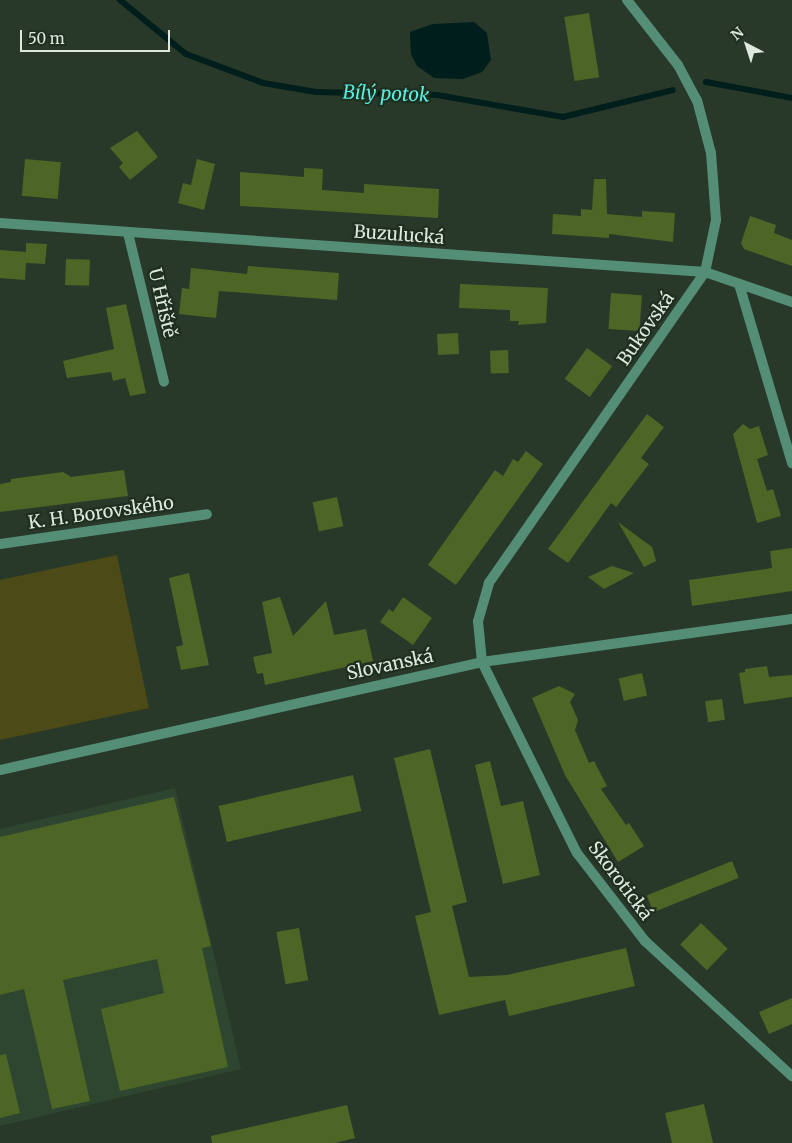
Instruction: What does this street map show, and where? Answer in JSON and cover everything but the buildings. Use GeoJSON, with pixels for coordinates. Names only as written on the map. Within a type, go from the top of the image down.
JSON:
{"type":"FeatureCollection","features":[{"type":"Feature","properties":{"kind":"street","name":"Bukovská"},"geometry":{"type":"LineString","coordinates":[[482,662],[478,621],[489,583],[705,272],[716,220],[711,153],[697,100],[678,65],[627,0]]}},
{"type":"Feature","properties":{"kind":"street","name":"Buzulucká"},"geometry":{"type":"LineString","coordinates":[[0,224],[705,272],[792,302]]}},
{"type":"Feature","properties":{"kind":"street","name":"U Hřiště"},"geometry":{"type":"LineString","coordinates":[[128,233],[164,382]]}},
{"type":"Feature","properties":{"kind":"street"},"geometry":{"type":"LineString","coordinates":[[739,284],[792,463]]}},
{"type":"Feature","properties":{"kind":"street","name":"K. H. Borovského"},"geometry":{"type":"LineString","coordinates":[[0,544],[207,514]]}},
{"type":"Feature","properties":{"kind":"street","name":"Slovanská"},"geometry":{"type":"LineString","coordinates":[[0,770],[482,662],[792,619]]}},
{"type":"Feature","properties":{"kind":"street","name":"Skorotická"},"geometry":{"type":"LineString","coordinates":[[482,662],[577,853],[645,941],[792,1076]]}},
{"type":"Feature","properties":{"kind":"shaded area"},"geometry":{"type":"Polygon","coordinates":[[[117,555],[149,708],[0,740],[0,580],[117,555]]]}},
{"type":"Feature","properties":{"kind":"shaded area"},"geometry":{"type":"Polygon","coordinates":[[[175,788],[241,1069],[0,1126],[0,829],[175,788]]]}},
{"type":"Feature","properties":{"kind":"water"},"geometry":{"type":"Polygon","coordinates":[[[474,22],[487,33],[491,60],[482,72],[463,79],[434,78],[417,66],[411,54],[410,32],[433,24],[474,22]]]}},
{"type":"Feature","properties":{"kind":"waterway","name":"Bílý potok"},"geometry":{"type":"LineString","coordinates":[[120,0],[186,54],[263,83],[316,92],[437,95],[563,117],[673,90]]}},
{"type":"Feature","properties":{"kind":"waterway","name":"Bílý potok"},"geometry":{"type":"LineString","coordinates":[[706,82],[792,98]]}}]}
